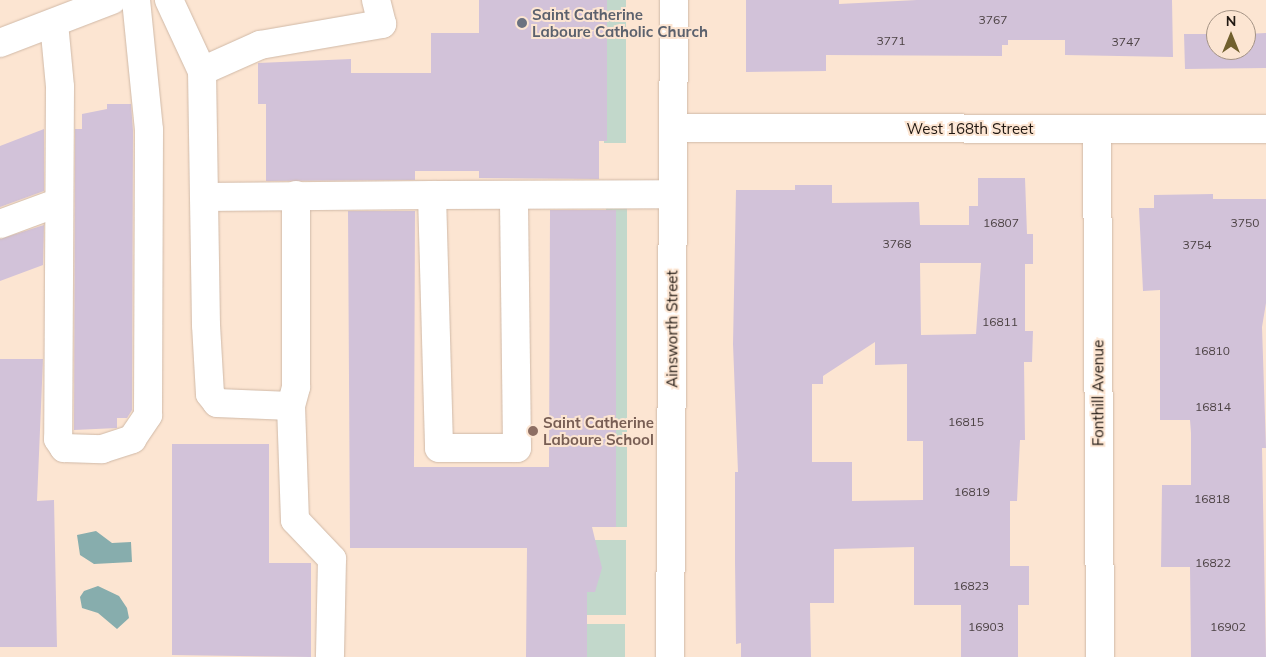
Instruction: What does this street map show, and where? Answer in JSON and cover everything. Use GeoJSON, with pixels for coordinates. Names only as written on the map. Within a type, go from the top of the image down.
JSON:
{"type":"FeatureCollection","features":[{"type":"Feature","properties":{"kind":"street"},"geometry":{"type":"LineString","coordinates":[[0,43],[112,0]]}},
{"type":"Feature","properties":{"kind":"street"},"geometry":{"type":"LineString","coordinates":[[54,23],[60,87],[58,438],[64,448],[102,449],[132,439],[148,416],[148,130],[136,0]]}},
{"type":"Feature","properties":{"kind":"street"},"geometry":{"type":"LineString","coordinates":[[169,0],[202,71],[210,394],[217,403],[291,406]]}},
{"type":"Feature","properties":{"kind":"street"},"geometry":{"type":"LineString","coordinates":[[202,71],[260,45],[382,24],[376,0]]}},
{"type":"Feature","properties":{"kind":"street","name":"Ainsworth Street"},"geometry":{"type":"LineString","coordinates":[[670,657],[674,0]]}},
{"type":"Feature","properties":{"kind":"street","name":"West 168th Street"},"geometry":{"type":"LineString","coordinates":[[673,128],[1266,129]]}},
{"type":"Feature","properties":{"kind":"street","name":"Fonthill Avenue"},"geometry":{"type":"LineString","coordinates":[[1097,129],[1100,657]]}},
{"type":"Feature","properties":{"kind":"street"},"geometry":{"type":"LineString","coordinates":[[204,198],[296,195],[514,196],[673,194]]}},
{"type":"Feature","properties":{"kind":"street"},"geometry":{"type":"LineString","coordinates":[[296,195],[296,387],[291,406],[295,520],[332,559],[330,657]]}},
{"type":"Feature","properties":{"kind":"street"},"geometry":{"type":"LineString","coordinates":[[432,195],[439,448],[517,448],[514,196]]}},
{"type":"Feature","properties":{"kind":"street"},"geometry":{"type":"LineString","coordinates":[[0,224],[49,206]]}},
{"type":"Feature","properties":{"kind":"green space"},"geometry":{"type":"Polygon","coordinates":[[[604,0],[626,0],[626,143],[604,143],[604,0]]]}},
{"type":"Feature","properties":{"kind":"green space"},"geometry":{"type":"Polygon","coordinates":[[[606,195],[627,195],[627,527],[606,527],[606,195]]]}},
{"type":"Feature","properties":{"kind":"green space"},"geometry":{"type":"Polygon","coordinates":[[[574,540],[626,540],[626,615],[574,615],[574,540]]]}},
{"type":"Feature","properties":{"kind":"green space"},"geometry":{"type":"Polygon","coordinates":[[[587,624],[625,624],[625,657],[587,657],[587,624]]]}},
{"type":"Feature","properties":{"kind":"water"},"geometry":{"type":"Polygon","coordinates":[[[96,531],[112,543],[131,542],[132,562],[94,564],[80,555],[77,535],[96,531]]]}},
{"type":"Feature","properties":{"kind":"water"},"geometry":{"type":"Polygon","coordinates":[[[98,586],[119,596],[127,608],[129,618],[117,629],[98,613],[82,608],[80,597],[84,591],[98,586]]]}},
{"type":"Feature","properties":{"kind":"building"},"geometry":{"type":"Polygon","coordinates":[[[479,0],[607,0],[607,141],[599,141],[599,179],[479,178],[479,171],[415,171],[415,180],[266,181],[266,104],[258,104],[258,63],[351,59],[351,73],[431,73],[431,33],[479,33],[479,0]]]}},
{"type":"Feature","properties":{"kind":"building"},"geometry":{"type":"Polygon","coordinates":[[[746,0],[839,0],[839,4],[917,0],[1172,0],[1173,57],[1065,55],[1065,40],[1008,40],[1008,45],[1002,45],[1002,56],[826,55],[826,71],[746,72],[746,0]]]}},
{"type":"Feature","properties":{"kind":"building"},"geometry":{"type":"Polygon","coordinates":[[[1266,33],[1266,68],[1185,69],[1184,34],[1206,34],[1206,60],[1256,60],[1256,34],[1266,33]]]}},
{"type":"Feature","properties":{"kind":"building"},"geometry":{"type":"Polygon","coordinates":[[[107,104],[131,104],[133,131],[132,410],[127,418],[117,418],[117,428],[74,430],[75,129],[82,129],[82,114],[107,109],[107,104]]]}},
{"type":"Feature","properties":{"kind":"building"},"geometry":{"type":"Polygon","coordinates":[[[44,129],[44,191],[0,207],[0,146],[44,129]]]}},
{"type":"Feature","properties":{"kind":"building"},"geometry":{"type":"Polygon","coordinates":[[[978,178],[1025,178],[1027,234],[1033,234],[1033,264],[1025,264],[1025,331],[1033,331],[1032,362],[1024,362],[1025,440],[1020,440],[1017,501],[1010,501],[1010,566],[1029,566],[1029,605],[1018,605],[1018,657],[961,657],[961,605],[914,605],[914,547],[834,549],[834,603],[810,603],[811,657],[741,657],[741,643],[736,644],[735,562],[735,472],[738,472],[733,344],[736,190],[795,190],[795,185],[832,185],[832,203],[919,202],[920,225],[969,225],[969,206],[978,206],[978,178]],[[920,263],[921,335],[976,334],[981,263],[920,263]],[[875,342],[823,376],[823,384],[812,384],[812,462],[852,462],[852,501],[923,500],[923,441],[907,441],[907,364],[875,365],[875,342]]]}},
{"type":"Feature","properties":{"kind":"building"},"geometry":{"type":"Polygon","coordinates":[[[1213,194],[1213,199],[1266,199],[1266,303],[1262,327],[1266,448],[1262,448],[1266,657],[1191,657],[1190,567],[1161,567],[1162,485],[1191,485],[1191,433],[1190,420],[1160,420],[1160,290],[1143,291],[1139,208],[1154,208],[1154,195],[1213,194]]]}},
{"type":"Feature","properties":{"kind":"building"},"geometry":{"type":"Polygon","coordinates":[[[550,210],[616,210],[616,527],[592,527],[602,568],[595,592],[587,592],[587,657],[526,657],[527,548],[350,548],[348,211],[415,211],[414,467],[549,467],[550,210]]]}},
{"type":"Feature","properties":{"kind":"building"},"geometry":{"type":"Polygon","coordinates":[[[44,225],[43,265],[0,281],[0,239],[44,225]]]}},
{"type":"Feature","properties":{"kind":"building"},"geometry":{"type":"Polygon","coordinates":[[[0,359],[43,359],[37,501],[54,500],[57,647],[0,647],[0,359]]]}},
{"type":"Feature","properties":{"kind":"building"},"geometry":{"type":"Polygon","coordinates":[[[172,444],[269,444],[269,563],[311,563],[311,657],[172,655],[172,444]]]}},
{"type":"Feature","properties":{"kind":"place","name":"Saint Catherine Laboure Catholic Church"},"geometry":{"type":"Point","coordinates":[522,23]}},
{"type":"Feature","properties":{"kind":"place","name":"Saint Catherine Laboure School"},"geometry":{"type":"Point","coordinates":[533,431]}}]}
